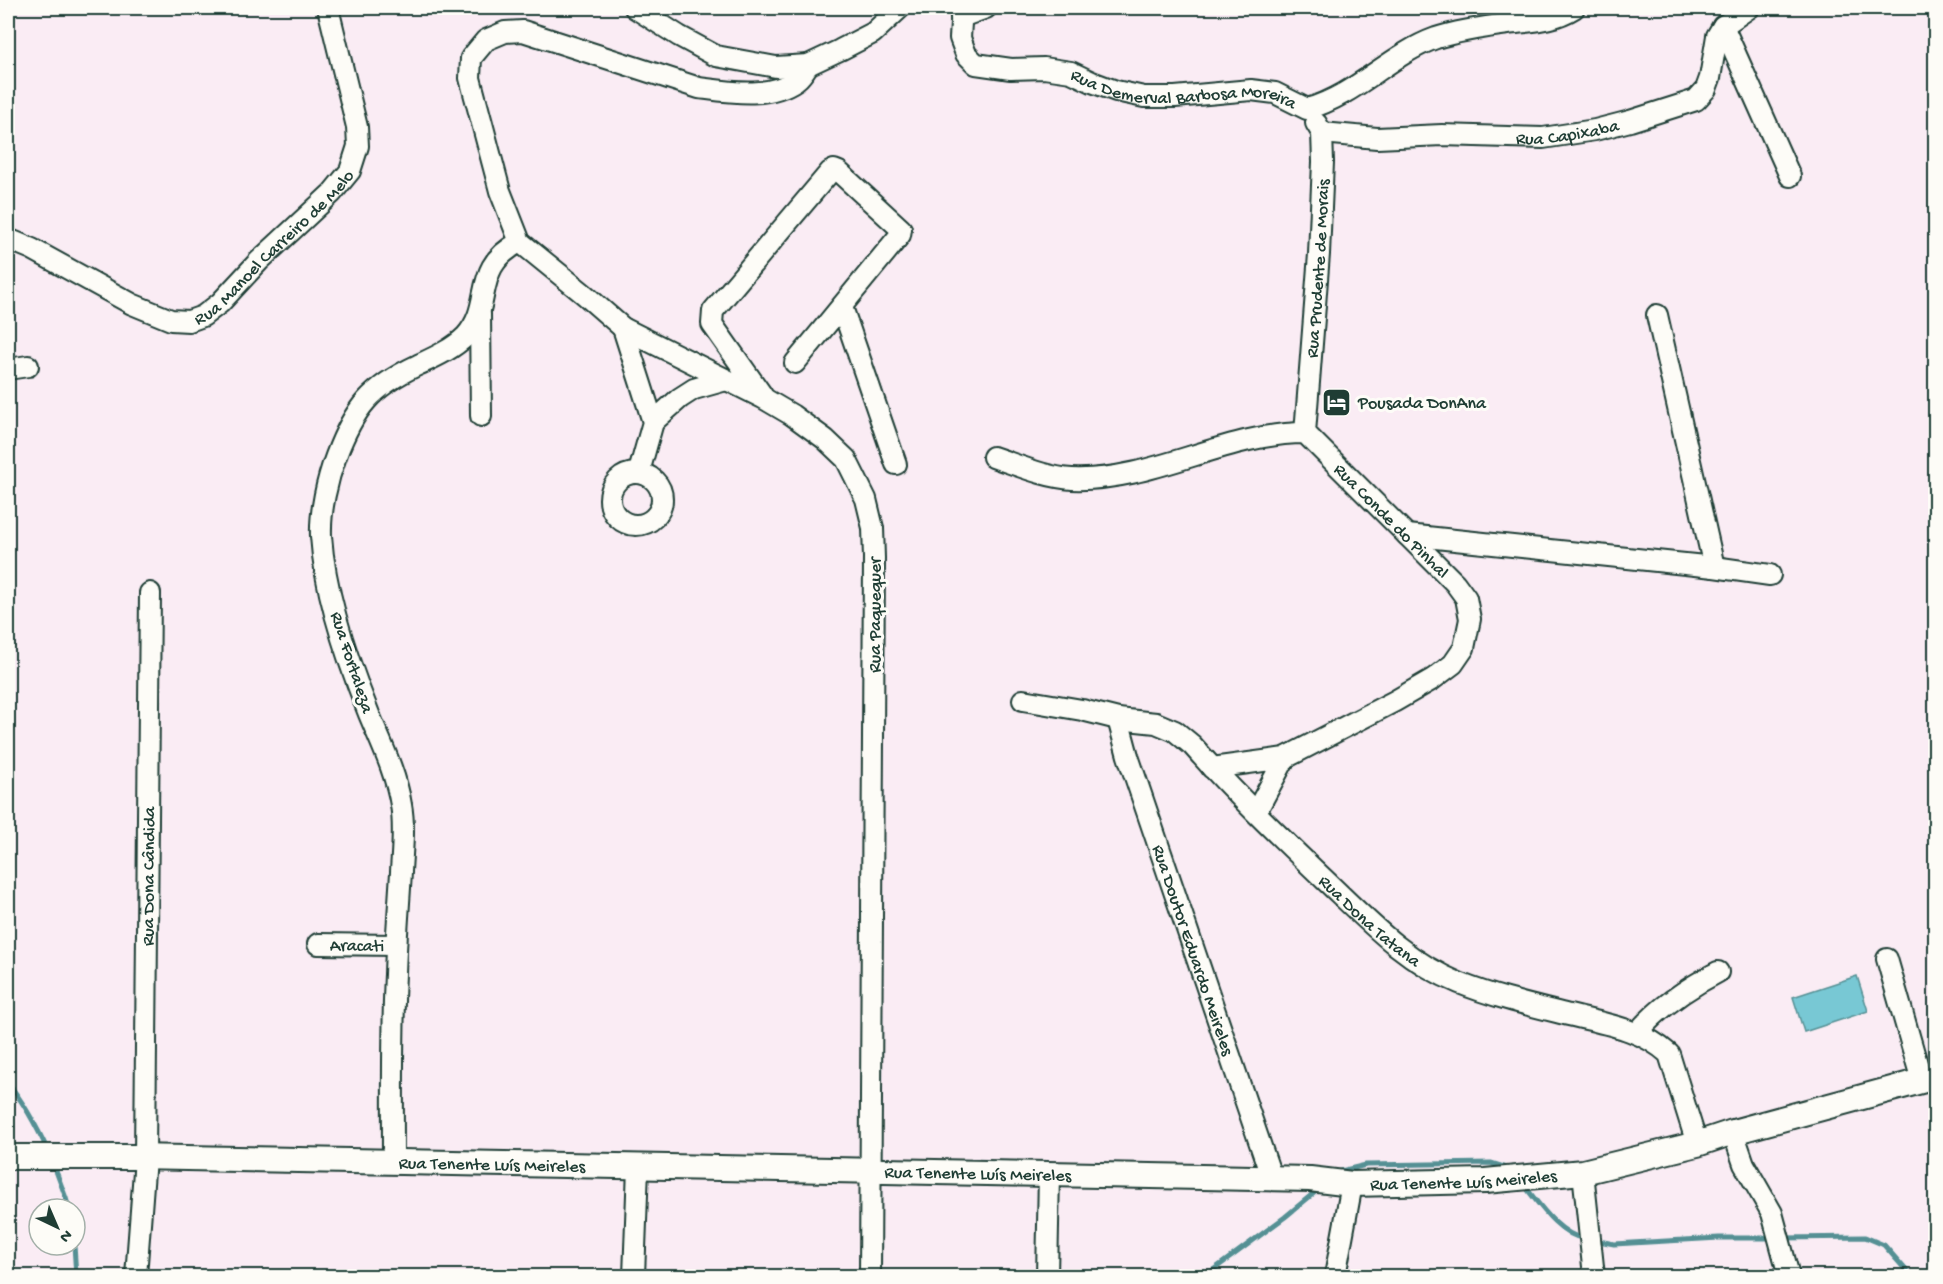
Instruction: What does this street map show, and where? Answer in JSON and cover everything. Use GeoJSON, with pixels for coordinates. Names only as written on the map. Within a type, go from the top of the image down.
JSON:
{"type":"FeatureCollection","features":[{"type":"Feature","properties":{"kind":"main road","name":"Rua Tenente Luís Meireles"},"geometry":{"type":"LineString","coordinates":[[8,1157],[1310,1179],[1346,1183],[1509,1180],[1583,1172],[1697,1144],[1733,1132],[1929,1079]]}},
{"type":"Feature","properties":{"kind":"street","name":"Rua Manoel Carreiro de Melo"},"geometry":{"type":"LineString","coordinates":[[8,239],[32,249],[132,304],[171,320],[189,321],[203,316],[220,303],[259,261],[332,193],[350,171],[358,146],[357,127],[328,8]]}},
{"type":"Feature","properties":{"kind":"street"},"geometry":{"type":"LineString","coordinates":[[635,8],[716,56],[776,67],[808,65],[873,33],[900,8]]}},
{"type":"Feature","properties":{"kind":"street"},"geometry":{"type":"LineString","coordinates":[[961,12],[986,8]]}},
{"type":"Feature","properties":{"kind":"street","name":"Rua Demerval Barbosa Moreira"},"geometry":{"type":"LineString","coordinates":[[961,12],[960,38],[966,54],[976,64],[1011,69],[1044,68],[1071,72],[1116,91],[1144,97],[1175,97],[1251,90],[1275,93],[1307,109],[1328,103],[1412,48],[1435,39],[1506,24],[1538,22],[1562,15],[1574,8]]}},
{"type":"Feature","properties":{"kind":"street"},"geometry":{"type":"LineString","coordinates":[[1749,8],[1723,26],[1790,176]]}},
{"type":"Feature","properties":{"kind":"street","name":"Rua Capixaba"},"geometry":{"type":"LineString","coordinates":[[1322,133],[1377,138],[1442,135],[1543,138],[1595,130],[1630,121],[1696,100],[1706,89],[1717,36],[1723,26]]}},
{"type":"Feature","properties":{"kind":"street"},"geometry":{"type":"LineString","coordinates":[[520,242],[500,191],[471,78],[471,58],[486,40],[505,32],[523,31],[699,88],[730,92],[757,92],[780,87],[797,79],[808,65]]}},
{"type":"Feature","properties":{"kind":"street"},"geometry":{"type":"LineString","coordinates":[[1307,109],[1322,133]]}},
{"type":"Feature","properties":{"kind":"street","name":"Rua Prudente de Morais"},"geometry":{"type":"LineString","coordinates":[[1305,433],[1319,254],[1322,133]]}},
{"type":"Feature","properties":{"kind":"street"},"geometry":{"type":"LineString","coordinates":[[763,398],[712,324],[713,311],[834,170],[839,172],[901,229],[900,235],[795,363]]}},
{"type":"Feature","properties":{"kind":"street","name":"Rua Fortaleza"},"geometry":{"type":"LineString","coordinates":[[393,1163],[396,945],[403,836],[401,806],[392,771],[359,688],[326,578],[321,534],[325,493],[336,456],[354,417],[368,396],[391,378],[454,345],[470,330],[480,308],[489,271],[499,257],[520,242]]}},
{"type":"Feature","properties":{"kind":"street","name":"Rua Paquequer"},"geometry":{"type":"LineString","coordinates":[[520,242],[623,328],[763,398],[792,415],[825,439],[846,459],[866,499],[873,528],[870,1276]]}},
{"type":"Feature","properties":{"kind":"street"},"geometry":{"type":"LineString","coordinates":[[842,307],[896,464]]}},
{"type":"Feature","properties":{"kind":"street"},"geometry":{"type":"LineString","coordinates":[[480,308],[481,416]]}},
{"type":"Feature","properties":{"kind":"street"},"geometry":{"type":"LineString","coordinates":[[1657,315],[1714,567]]}},
{"type":"Feature","properties":{"kind":"street"},"geometry":{"type":"LineString","coordinates":[[623,328],[653,422]]}},
{"type":"Feature","properties":{"kind":"street"},"geometry":{"type":"LineString","coordinates":[[8,369],[28,366]]}},
{"type":"Feature","properties":{"kind":"street"},"geometry":{"type":"LineString","coordinates":[[639,472],[653,422],[694,389],[726,380]]}},
{"type":"Feature","properties":{"kind":"street"},"geometry":{"type":"LineString","coordinates":[[993,457],[1070,479],[1101,479],[1284,433],[1305,433]]}},
{"type":"Feature","properties":{"kind":"street","name":"Rua Conde do Pinhal"},"geometry":{"type":"LineString","coordinates":[[1212,768],[1285,758],[1395,701],[1432,679],[1453,664],[1464,648],[1470,619],[1466,598],[1439,566],[1305,433]]}},
{"type":"Feature","properties":{"kind":"street"},"geometry":{"type":"LineString","coordinates":[[1407,535],[1714,567],[1770,575]]}},
{"type":"Feature","properties":{"kind":"street","name":"Rua Dona Cândida"},"geometry":{"type":"LineString","coordinates":[[136,1276],[145,1158],[150,593]]}},
{"type":"Feature","properties":{"kind":"street","name":"Rua Dona Tatana"},"geometry":{"type":"LineString","coordinates":[[1023,700],[1118,719],[1156,723],[1175,731],[1396,947],[1429,968],[1460,983],[1499,996],[1638,1033],[1658,1044],[1669,1054],[1697,1144]]}},
{"type":"Feature","properties":{"kind":"street","name":"Rua Doutor Eduardo Meireles"},"geometry":{"type":"LineString","coordinates":[[1118,719],[1128,756],[1272,1179]]}},
{"type":"Feature","properties":{"kind":"street"},"geometry":{"type":"LineString","coordinates":[[1256,812],[1285,758]]}},
{"type":"Feature","properties":{"kind":"street","name":"Aracati"},"geometry":{"type":"LineString","coordinates":[[318,944],[396,945]]}},
{"type":"Feature","properties":{"kind":"street"},"geometry":{"type":"LineString","coordinates":[[1887,959],[1929,1079]]}},
{"type":"Feature","properties":{"kind":"street"},"geometry":{"type":"LineString","coordinates":[[1638,1033],[1651,1016],[1674,998],[1718,972]]}},
{"type":"Feature","properties":{"kind":"street"},"geometry":{"type":"LineString","coordinates":[[1733,1132],[1744,1164],[1772,1213],[1788,1270]]}},
{"type":"Feature","properties":{"kind":"street"},"geometry":{"type":"LineString","coordinates":[[634,1276],[638,1167]]}},
{"type":"Feature","properties":{"kind":"street"},"geometry":{"type":"LineString","coordinates":[[1583,1172],[1594,1276]]}},
{"type":"Feature","properties":{"kind":"street"},"geometry":{"type":"LineString","coordinates":[[1047,1276],[1050,1174]]}},
{"type":"Feature","properties":{"kind":"street"},"geometry":{"type":"LineString","coordinates":[[1335,1276],[1346,1183]]}},
{"type":"Feature","properties":{"kind":"water"},"geometry":{"type":"Polygon","coordinates":[[[1857,976],[1868,1011],[1804,1032],[1793,997],[1857,976]]]}},
{"type":"Feature","properties":{"kind":"waterway"},"geometry":{"type":"LineString","coordinates":[[8,1083],[20,1099],[48,1151]]}},
{"type":"Feature","properties":{"kind":"waterway"},"geometry":{"type":"LineString","coordinates":[[53,1163],[66,1197]]}},
{"type":"Feature","properties":{"kind":"waterway"},"geometry":{"type":"LineString","coordinates":[[1336,1175],[1341,1171],[1366,1165],[1491,1163],[1510,1169]]}},
{"type":"Feature","properties":{"kind":"waterway"},"geometry":{"type":"LineString","coordinates":[[1524,1185],[1558,1225],[1567,1232],[1585,1239]]}},
{"type":"Feature","properties":{"kind":"waterway"},"geometry":{"type":"LineString","coordinates":[[1205,1276],[1320,1188]]}},
{"type":"Feature","properties":{"kind":"waterway"},"geometry":{"type":"LineString","coordinates":[[1782,1238],[1865,1237],[1884,1245],[1911,1276]]}},
{"type":"Feature","properties":{"kind":"waterway"},"geometry":{"type":"LineString","coordinates":[[1594,1240],[1614,1244],[1719,1238],[1773,1238]]}},
{"type":"Feature","properties":{"kind":"waterway"},"geometry":{"type":"LineString","coordinates":[[75,1257],[76,1276]]}},
{"type":"Feature","properties":{"kind":"place","name":"Pousada DonAna"},"geometry":{"type":"Point","coordinates":[1337,402]}}]}
